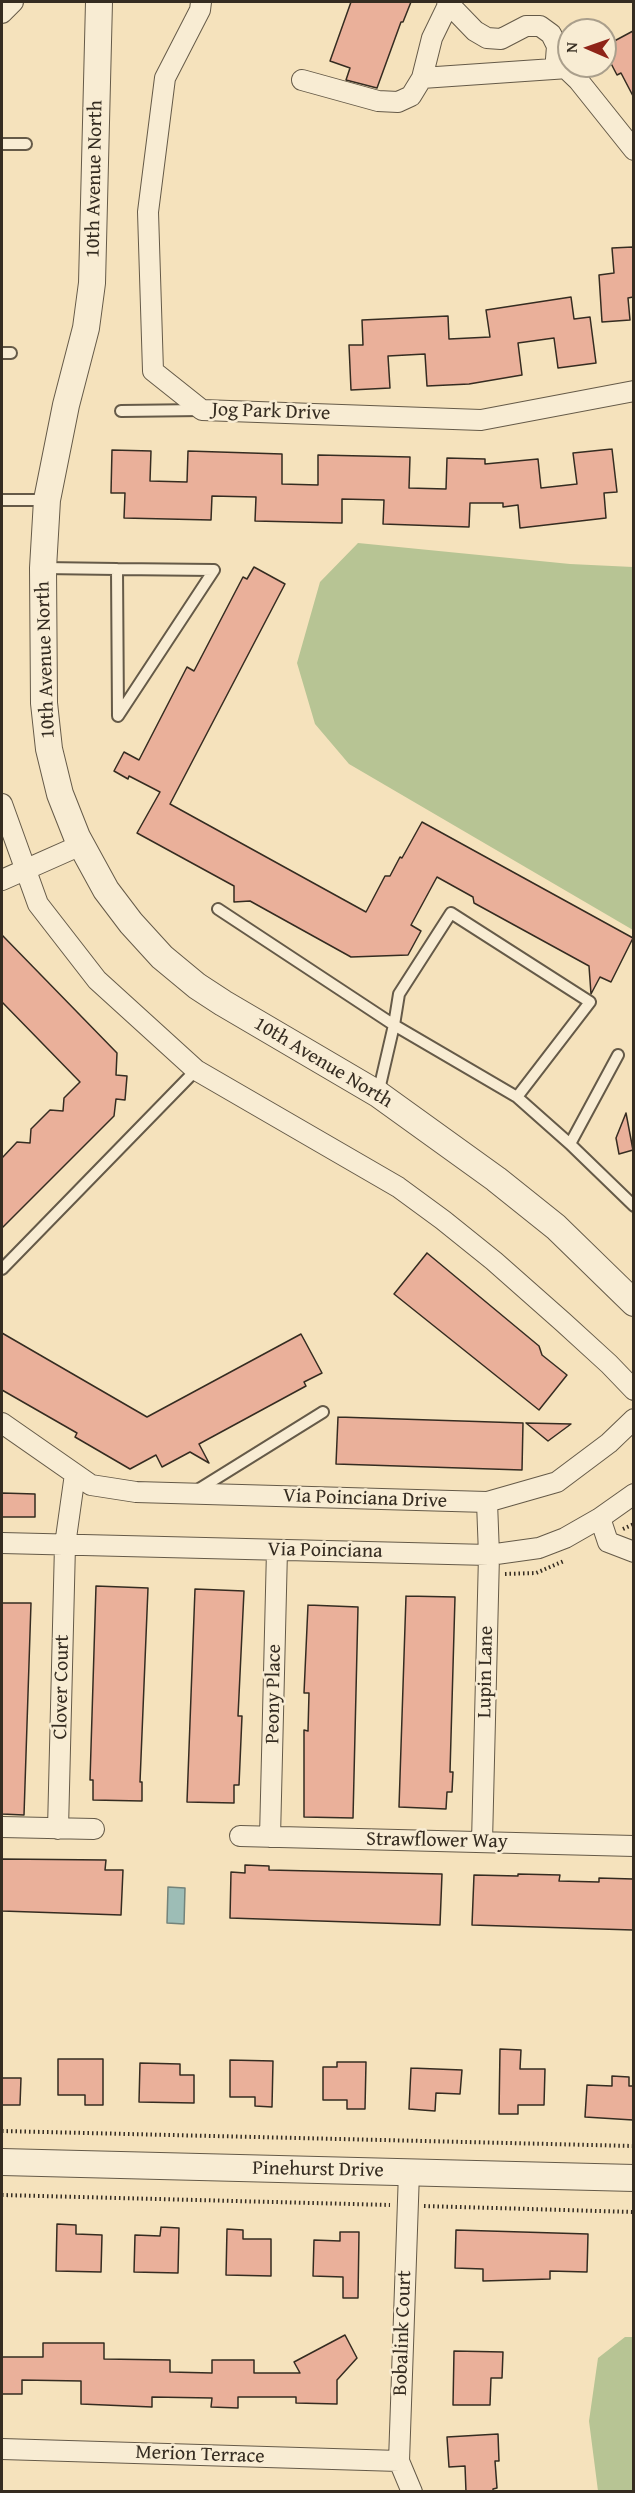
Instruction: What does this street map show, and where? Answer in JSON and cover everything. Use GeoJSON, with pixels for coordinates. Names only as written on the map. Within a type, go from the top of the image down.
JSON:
{"type":"FeatureCollection","features":[{"type":"Feature","properties":{"kind":"street"},"geometry":{"type":"LineString","coordinates":[[2,13],[13,2]]}},
{"type":"Feature","properties":{"kind":"street","name":"10th Avenue North"},"geometry":{"type":"LineString","coordinates":[[99,2],[92,283],[87,328],[66,405],[47,501],[43,568],[44,703],[49,749],[60,794],[81,845],[106,891],[162,957],[197,986],[223,1003],[378,1094],[496,1179],[556,1227],[633,1303]]}},
{"type":"Feature","properties":{"kind":"street","name":"Jog Park Drive"},"geometry":{"type":"LineString","coordinates":[[201,2],[200,10],[165,78],[148,212],[153,370],[202,410],[481,420],[633,391]]}},
{"type":"Feature","properties":{"kind":"street"},"geometry":{"type":"LineString","coordinates":[[302,80],[378,101],[398,102],[411,96],[422,78],[432,38],[448,2],[475,31],[487,38],[501,39],[525,26],[540,26],[551,34],[557,46]]}},
{"type":"Feature","properties":{"kind":"street"},"geometry":{"type":"LineString","coordinates":[[422,78],[557,69]]}},
{"type":"Feature","properties":{"kind":"street"},"geometry":{"type":"LineString","coordinates":[[576,78],[633,150]]}},
{"type":"Feature","properties":{"kind":"street"},"geometry":{"type":"LineString","coordinates":[[2,804],[38,904],[97,981],[196,1070],[398,1187],[494,1261],[609,1364],[633,1390]]}},
{"type":"Feature","properties":{"kind":"street"},"geometry":{"type":"LineString","coordinates":[[2,880],[81,845]]}},
{"type":"Feature","properties":{"kind":"street","name":"Via Poinciana Drive"},"geometry":{"type":"LineString","coordinates":[[2,1423],[92,1485],[136,1492],[487,1502],[557,1482],[609,1443],[633,1419]]}},
{"type":"Feature","properties":{"kind":"street"},"geometry":{"type":"LineString","coordinates":[[65,1545],[75,1474]]}},
{"type":"Feature","properties":{"kind":"street","name":"Via Poinciana"},"geometry":{"type":"LineString","coordinates":[[2,1543],[489,1556],[539,1548],[565,1538],[600,1518],[633,1494]]}},
{"type":"Feature","properties":{"kind":"street","name":"Lupin Lane"},"geometry":{"type":"LineString","coordinates":[[482,1842],[489,1556],[487,1502]]}},
{"type":"Feature","properties":{"kind":"street"},"geometry":{"type":"LineString","coordinates":[[600,1518],[608,1542],[633,1552]]}},
{"type":"Feature","properties":{"kind":"street","name":"Clover Court"},"geometry":{"type":"LineString","coordinates":[[58,1829],[65,1545]]}},
{"type":"Feature","properties":{"kind":"street","name":"Peony Place"},"geometry":{"type":"LineString","coordinates":[[270,1837],[277,1550]]}},
{"type":"Feature","properties":{"kind":"street"},"geometry":{"type":"LineString","coordinates":[[2,1827],[94,1829]]}},
{"type":"Feature","properties":{"kind":"street","name":"Strawflower Way"},"geometry":{"type":"LineString","coordinates":[[240,1836],[633,1846]]}},
{"type":"Feature","properties":{"kind":"street","name":"Pinehurst Drive"},"geometry":{"type":"LineString","coordinates":[[2,2162],[633,2178]]}},
{"type":"Feature","properties":{"kind":"street","name":"Bobalink Court"},"geometry":{"type":"LineString","coordinates":[[409,2172],[406,2206],[399,2461],[412,2492]]}},
{"type":"Feature","properties":{"kind":"street","name":"Merion Terrace"},"geometry":{"type":"LineString","coordinates":[[2,2449],[399,2461]]}},
{"type":"Feature","properties":{"kind":"lane"},"geometry":{"type":"LineString","coordinates":[[2,144],[26,144]]}},
{"type":"Feature","properties":{"kind":"lane"},"geometry":{"type":"LineString","coordinates":[[121,411],[202,410]]}},
{"type":"Feature","properties":{"kind":"lane"},"geometry":{"type":"LineString","coordinates":[[2,500],[47,501]]}},
{"type":"Feature","properties":{"kind":"lane"},"geometry":{"type":"LineString","coordinates":[[43,568],[214,570],[118,716],[117,569]]}},
{"type":"Feature","properties":{"kind":"lane"},"geometry":{"type":"LineString","coordinates":[[218,909],[394,1024],[517,1097],[570,1144],[633,1206]]}},
{"type":"Feature","properties":{"kind":"lane"},"geometry":{"type":"LineString","coordinates":[[378,1094],[399,994],[451,913],[590,1002],[517,1097]]}},
{"type":"Feature","properties":{"kind":"lane"},"geometry":{"type":"LineString","coordinates":[[570,1144],[618,1055]]}},
{"type":"Feature","properties":{"kind":"lane"},"geometry":{"type":"LineString","coordinates":[[2,1269],[196,1070]]}},
{"type":"Feature","properties":{"kind":"lane"},"geometry":{"type":"LineString","coordinates":[[191,1494],[323,1412]]}},
{"type":"Feature","properties":{"kind":"path"},"geometry":{"type":"LineString","coordinates":[[2,2130],[633,2146]]}},
{"type":"Feature","properties":{"kind":"path"},"geometry":{"type":"LineString","coordinates":[[2,2196],[633,2212]]}},
{"type":"Feature","properties":{"kind":"green space"},"geometry":{"type":"Polygon","coordinates":[[[358,543],[570,564],[633,567],[633,930],[349,764],[315,724],[297,663],[320,582],[358,543]]]}},
{"type":"Feature","properties":{"kind":"green space"},"geometry":{"type":"Polygon","coordinates":[[[625,2337],[633,2337],[633,2491],[598,2491],[589,2421],[598,2358],[625,2337]]]}},
{"type":"Feature","properties":{"kind":"water"},"geometry":{"type":"Polygon","coordinates":[[[168,1887],[185,1888],[184,1924],[167,1923],[168,1887]]]}},
{"type":"Feature","properties":{"kind":"building"},"geometry":{"type":"Polygon","coordinates":[[[351,2],[411,2],[401,22],[377,88],[346,80],[350,68],[330,61],[351,2]]]}},
{"type":"Feature","properties":{"kind":"building"},"geometry":{"type":"Polygon","coordinates":[[[633,31],[633,96],[621,73],[617,75],[617,40],[633,31]]]}},
{"type":"Feature","properties":{"kind":"building"},"geometry":{"type":"Polygon","coordinates":[[[633,247],[633,297],[628,298],[630,320],[602,322],[599,275],[614,273],[612,248],[633,247]]]}},
{"type":"Feature","properties":{"kind":"building"},"geometry":{"type":"Polygon","coordinates":[[[571,297],[574,319],[590,317],[596,363],[558,368],[554,338],[518,343],[522,375],[469,384],[427,386],[425,354],[388,356],[390,388],[351,390],[349,345],[363,345],[362,320],[448,316],[449,339],[490,337],[486,310],[571,297]]]}},
{"type":"Feature","properties":{"kind":"building"},"geometry":{"type":"Polygon","coordinates":[[[612,449],[617,492],[604,493],[606,518],[520,528],[518,505],[503,507],[503,503],[470,503],[469,527],[383,524],[384,500],[342,499],[342,523],[255,521],[256,497],[212,496],[211,520],[124,518],[125,493],[111,493],[112,450],[151,451],[150,481],[187,482],[188,451],[282,454],[282,484],[318,485],[318,455],[410,457],[409,488],[446,489],[447,458],[485,459],[485,464],[538,459],[541,488],[577,484],[573,453],[612,449]]]}},
{"type":"Feature","properties":{"kind":"building"},"geometry":{"type":"Polygon","coordinates":[[[254,567],[285,584],[170,804],[366,912],[385,876],[390,876],[422,822],[633,938],[611,982],[600,977],[591,994],[589,966],[474,903],[473,897],[437,877],[411,925],[421,931],[408,955],[351,957],[250,901],[234,902],[234,886],[137,833],[160,792],[114,771],[124,752],[139,760],[187,667],[194,671],[243,577],[247,579],[254,567]]]}},
{"type":"Feature","properties":{"kind":"building"},"geometry":{"type":"Polygon","coordinates":[[[2,935],[117,1053],[116,1075],[127,1076],[125,1100],[116,1099],[114,1116],[2,1228],[2,1158],[17,1142],[30,1143],[31,1129],[50,1110],[63,1111],[64,1098],[80,1082],[2,1002],[2,935]]]}},
{"type":"Feature","properties":{"kind":"building"},"geometry":{"type":"Polygon","coordinates":[[[626,1113],[633,1150],[619,1154],[616,1138],[626,1113]]]}},
{"type":"Feature","properties":{"kind":"building"},"geometry":{"type":"Polygon","coordinates":[[[427,1253],[539,1346],[542,1355],[567,1375],[539,1410],[394,1294],[427,1253]]]}},
{"type":"Feature","properties":{"kind":"building"},"geometry":{"type":"Polygon","coordinates":[[[2,1333],[147,1417],[301,1334],[322,1373],[304,1382],[306,1386],[199,1444],[209,1463],[190,1452],[162,1467],[156,1455],[130,1469],[75,1437],[77,1433],[2,1390],[2,1333]]]}},
{"type":"Feature","properties":{"kind":"building"},"geometry":{"type":"Polygon","coordinates":[[[338,1417],[523,1423],[522,1470],[336,1464],[338,1417]]]}},
{"type":"Feature","properties":{"kind":"building"},"geometry":{"type":"Polygon","coordinates":[[[526,1423],[571,1424],[548,1441],[526,1423]]]}},
{"type":"Feature","properties":{"kind":"building"},"geometry":{"type":"Polygon","coordinates":[[[2,1493],[35,1494],[35,1517],[2,1517],[2,1493]]]}},
{"type":"Feature","properties":{"kind":"building"},"geometry":{"type":"Polygon","coordinates":[[[96,1586],[148,1588],[140,1782],[142,1782],[142,1801],[93,1800],[93,1780],[90,1780],[96,1586]]]}},
{"type":"Feature","properties":{"kind":"building"},"geometry":{"type":"Polygon","coordinates":[[[195,1589],[244,1591],[238,1716],[242,1716],[239,1785],[234,1785],[234,1803],[187,1802],[195,1589]]]}},
{"type":"Feature","properties":{"kind":"building"},"geometry":{"type":"Polygon","coordinates":[[[406,1596],[455,1597],[450,1772],[453,1772],[452,1792],[447,1792],[446,1809],[399,1807],[406,1596]]]}},
{"type":"Feature","properties":{"kind":"building"},"geometry":{"type":"Polygon","coordinates":[[[2,1603],[31,1603],[24,1815],[2,1814],[2,1603]]]}},
{"type":"Feature","properties":{"kind":"building"},"geometry":{"type":"Polygon","coordinates":[[[308,1605],[358,1607],[353,1818],[304,1817],[304,1730],[308,1731],[309,1693],[304,1693],[308,1605]]]}},
{"type":"Feature","properties":{"kind":"building"},"geometry":{"type":"Polygon","coordinates":[[[2,1859],[106,1860],[105,1870],[123,1870],[121,1915],[2,1911],[2,1859]]]}},
{"type":"Feature","properties":{"kind":"building"},"geometry":{"type":"Polygon","coordinates":[[[245,1865],[269,1866],[269,1870],[442,1874],[440,1925],[230,1918],[231,1872],[245,1873],[245,1865]]]}},
{"type":"Feature","properties":{"kind":"building"},"geometry":{"type":"Polygon","coordinates":[[[518,1874],[560,1875],[559,1881],[599,1882],[599,1878],[633,1879],[633,1930],[472,1925],[474,1875],[518,1876],[518,1874]]]}},
{"type":"Feature","properties":{"kind":"building"},"geometry":{"type":"Polygon","coordinates":[[[500,2049],[521,2050],[520,2069],[545,2069],[544,2105],[518,2105],[518,2114],[499,2114],[500,2049]]]}},
{"type":"Feature","properties":{"kind":"building"},"geometry":{"type":"Polygon","coordinates":[[[58,2059],[103,2059],[103,2105],[85,2105],[85,2095],[58,2095],[58,2059]]]}},
{"type":"Feature","properties":{"kind":"building"},"geometry":{"type":"Polygon","coordinates":[[[230,2060],[273,2061],[272,2107],[255,2106],[255,2097],[230,2097],[230,2060]]]}},
{"type":"Feature","properties":{"kind":"building"},"geometry":{"type":"Polygon","coordinates":[[[337,2062],[366,2062],[365,2109],[347,2109],[347,2100],[323,2100],[323,2067],[337,2067],[337,2062]]]}},
{"type":"Feature","properties":{"kind":"building"},"geometry":{"type":"Polygon","coordinates":[[[140,2063],[180,2064],[180,2075],[194,2075],[194,2103],[139,2102],[140,2063]]]}},
{"type":"Feature","properties":{"kind":"building"},"geometry":{"type":"Polygon","coordinates":[[[411,2068],[462,2070],[460,2094],[436,2093],[435,2111],[409,2109],[411,2068]]]}},
{"type":"Feature","properties":{"kind":"building"},"geometry":{"type":"Polygon","coordinates":[[[612,2076],[629,2077],[629,2086],[633,2086],[633,2120],[585,2117],[587,2085],[612,2086],[612,2076]]]}},
{"type":"Feature","properties":{"kind":"building"},"geometry":{"type":"Polygon","coordinates":[[[2,2078],[21,2078],[20,2105],[2,2105],[2,2078]]]}},
{"type":"Feature","properties":{"kind":"building"},"geometry":{"type":"Polygon","coordinates":[[[57,2224],[76,2225],[76,2234],[102,2235],[101,2272],[56,2271],[57,2224]]]}},
{"type":"Feature","properties":{"kind":"building"},"geometry":{"type":"Polygon","coordinates":[[[161,2227],[179,2228],[178,2273],[134,2272],[135,2235],[160,2236],[161,2227]]]}},
{"type":"Feature","properties":{"kind":"building"},"geometry":{"type":"Polygon","coordinates":[[[227,2229],[243,2230],[243,2239],[271,2239],[271,2276],[226,2275],[227,2229]]]}},
{"type":"Feature","properties":{"kind":"building"},"geometry":{"type":"Polygon","coordinates":[[[456,2230],[588,2234],[587,2272],[550,2271],[550,2279],[483,2281],[483,2269],[455,2268],[456,2230]]]}},
{"type":"Feature","properties":{"kind":"building"},"geometry":{"type":"Polygon","coordinates":[[[340,2232],[359,2232],[358,2298],[343,2298],[343,2277],[313,2276],[314,2240],[340,2241],[340,2232]]]}},
{"type":"Feature","properties":{"kind":"building"},"geometry":{"type":"Polygon","coordinates":[[[345,2335],[357,2358],[337,2380],[337,2404],[296,2403],[296,2397],[238,2397],[238,2408],[211,2407],[212,2398],[152,2397],[152,2407],[81,2404],[81,2381],[22,2380],[22,2394],[2,2394],[2,2357],[43,2357],[43,2343],[104,2343],[104,2359],[170,2360],[170,2372],[212,2373],[212,2360],[254,2360],[254,2373],[300,2373],[294,2362],[345,2335]]]}},
{"type":"Feature","properties":{"kind":"building"},"geometry":{"type":"Polygon","coordinates":[[[454,2351],[503,2352],[502,2378],[491,2378],[490,2405],[453,2405],[454,2351]]]}},
{"type":"Feature","properties":{"kind":"building"},"geometry":{"type":"Polygon","coordinates":[[[498,2434],[499,2461],[495,2461],[497,2488],[493,2489],[493,2492],[466,2492],[465,2466],[449,2467],[447,2437],[498,2434]]]}}]}
